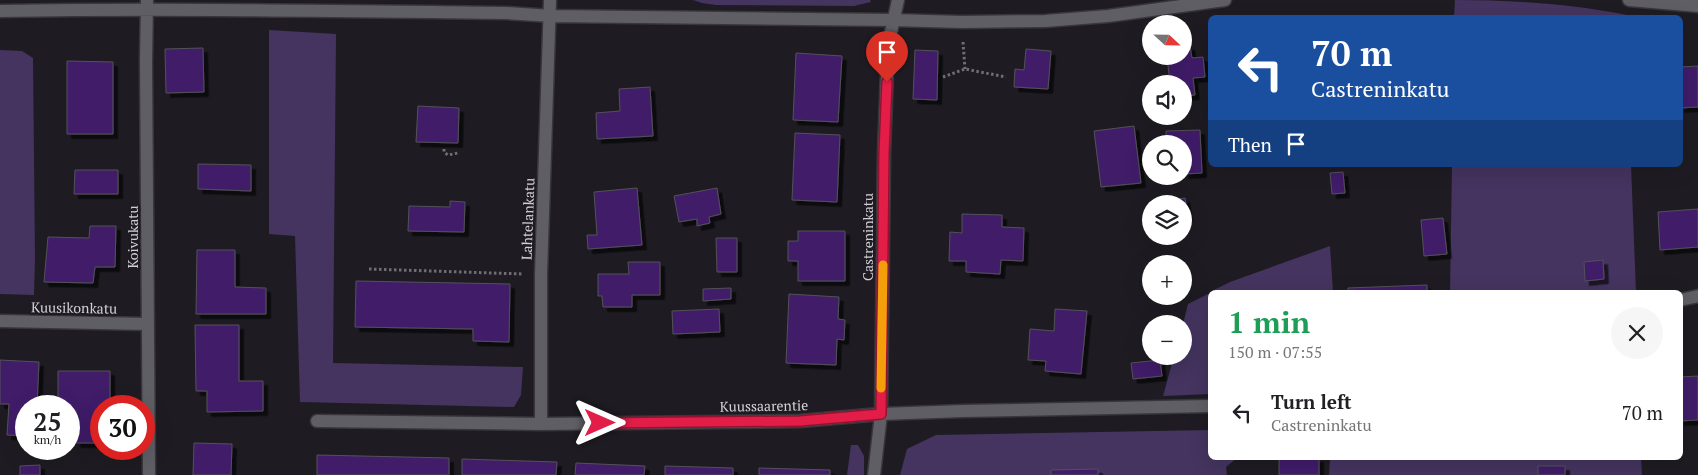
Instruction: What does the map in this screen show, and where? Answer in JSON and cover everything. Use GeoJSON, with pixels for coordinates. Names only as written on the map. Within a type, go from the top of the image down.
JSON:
{"type":"FeatureCollection","features":[{"type":"Feature","properties":{"kind":"street","name":"Lahtelankatu"},"geometry":{"type":"LineString","coordinates":[[541,424],[541,274],[551,16],[550,0]]}},
{"type":"Feature","properties":{"kind":"street","name":"Castreninkatu"},"geometry":{"type":"LineString","coordinates":[[874,475],[881,414],[884,153],[888,46],[898,0]]}},
{"type":"Feature","properties":{"kind":"street"},"geometry":{"type":"LineString","coordinates":[[0,11],[147,5],[506,13],[551,16],[962,22],[1045,21],[1108,16],[1225,0]]}},
{"type":"Feature","properties":{"kind":"street"},"geometry":{"type":"LineString","coordinates":[[1629,0],[1698,6]]}},
{"type":"Feature","properties":{"kind":"street","name":"Koivukatu"},"geometry":{"type":"LineString","coordinates":[[147,5],[149,474]]}},
{"type":"Feature","properties":{"kind":"street"},"geometry":{"type":"LineString","coordinates":[[1683,299],[1698,296]]}},
{"type":"Feature","properties":{"kind":"street","name":"Kuusikonkatu"},"geometry":{"type":"LineString","coordinates":[[0,321],[148,324]]}},
{"type":"Feature","properties":{"kind":"street","name":"Kuussaarentie"},"geometry":{"type":"LineString","coordinates":[[318,421],[541,424],[800,421],[881,414],[1208,406]]}},
{"type":"Feature","properties":{"kind":"path"},"geometry":{"type":"LineString","coordinates":[[962,22],[965,69]]}},
{"type":"Feature","properties":{"kind":"path"},"geometry":{"type":"LineString","coordinates":[[942,77],[965,69],[1006,77]]}},
{"type":"Feature","properties":{"kind":"path"},"geometry":{"type":"LineString","coordinates":[[444,149],[444,152],[448,155],[458,153]]}},
{"type":"Feature","properties":{"kind":"path"},"geometry":{"type":"LineString","coordinates":[[369,269],[541,274]]}},
{"type":"Feature","properties":{"kind":"shaded area"},"geometry":{"type":"Polygon","coordinates":[[[693,0],[870,0],[871,2],[854,6],[716,5],[693,0]]]}},
{"type":"Feature","properties":{"kind":"shaded area"},"geometry":{"type":"Polygon","coordinates":[[[1455,0],[1563,5],[1627,15],[1454,15],[1455,0]]]}},
{"type":"Feature","properties":{"kind":"shaded area"},"geometry":{"type":"Polygon","coordinates":[[[269,30],[336,34],[333,363],[523,367],[521,395],[514,407],[300,402],[295,236],[269,234],[269,30]]]}},
{"type":"Feature","properties":{"kind":"shaded area"},"geometry":{"type":"Polygon","coordinates":[[[0,50],[22,51],[33,58],[34,295],[0,294],[0,50]]]}},
{"type":"Feature","properties":{"kind":"shaded area"},"geometry":{"type":"Polygon","coordinates":[[[1452,167],[1631,167],[1636,290],[1450,290],[1452,167]]]}},
{"type":"Feature","properties":{"kind":"shaded area"},"geometry":{"type":"Polygon","coordinates":[[[1330,246],[1333,290],[1214,290],[1230,282],[1330,246]]]}},
{"type":"Feature","properties":{"kind":"shaded area"},"geometry":{"type":"Polygon","coordinates":[[[1208,294],[1208,394],[1163,396],[1172,365],[1192,365],[1192,315],[1185,315],[1188,305],[1192,305],[1192,302],[1208,294]]]}},
{"type":"Feature","properties":{"kind":"shaded area"},"geometry":{"type":"Polygon","coordinates":[[[1208,430],[1208,460],[1235,460],[1226,467],[1227,475],[900,475],[907,449],[936,435],[1208,430]]]}},
{"type":"Feature","properties":{"kind":"shaded area"},"geometry":{"type":"Polygon","coordinates":[[[851,445],[858,445],[864,456],[864,475],[847,475],[851,445]]]}},
{"type":"Feature","properties":{"kind":"shaded area"},"geometry":{"type":"Polygon","coordinates":[[[1330,460],[1641,460],[1642,475],[1329,475],[1330,460]]]}},
{"type":"Feature","properties":{"kind":"building"},"geometry":{"type":"Polygon","coordinates":[[[203,48],[204,92],[166,93],[165,49],[203,48]]]}},
{"type":"Feature","properties":{"kind":"building"},"geometry":{"type":"Polygon","coordinates":[[[1026,49],[1051,51],[1048,89],[1014,87],[1015,69],[1024,70],[1026,49]]]}},
{"type":"Feature","properties":{"kind":"building"},"geometry":{"type":"Polygon","coordinates":[[[915,50],[938,51],[937,100],[913,99],[915,50]]]}},
{"type":"Feature","properties":{"kind":"building"},"geometry":{"type":"Polygon","coordinates":[[[796,53],[842,56],[838,122],[793,120],[796,53]]]}},
{"type":"Feature","properties":{"kind":"building"},"geometry":{"type":"Polygon","coordinates":[[[1203,57],[1205,77],[1193,78],[1195,95],[1192,95],[1192,75],[1169,75],[1168,65],[1192,65],[1192,58],[1203,57]]]}},
{"type":"Feature","properties":{"kind":"building"},"geometry":{"type":"Polygon","coordinates":[[[67,61],[113,62],[113,134],[67,134],[67,61]]]}},
{"type":"Feature","properties":{"kind":"building"},"geometry":{"type":"Polygon","coordinates":[[[1698,66],[1698,107],[1683,108],[1683,67],[1698,66]]]}},
{"type":"Feature","properties":{"kind":"building"},"geometry":{"type":"Polygon","coordinates":[[[650,87],[653,136],[597,139],[596,113],[620,111],[619,89],[650,87]]]}},
{"type":"Feature","properties":{"kind":"building"},"geometry":{"type":"Polygon","coordinates":[[[418,106],[459,108],[458,143],[416,142],[418,106]]]}},
{"type":"Feature","properties":{"kind":"building"},"geometry":{"type":"Polygon","coordinates":[[[1134,126],[1141,183],[1101,187],[1094,131],[1134,126]]]}},
{"type":"Feature","properties":{"kind":"building"},"geometry":{"type":"Polygon","coordinates":[[[1200,130],[1202,173],[1192,174],[1192,135],[1166,135],[1166,131],[1200,130]]]}},
{"type":"Feature","properties":{"kind":"building"},"geometry":{"type":"Polygon","coordinates":[[[795,133],[840,135],[837,202],[792,200],[795,133]]]}},
{"type":"Feature","properties":{"kind":"building"},"geometry":{"type":"Polygon","coordinates":[[[198,164],[251,165],[251,191],[198,189],[198,164]]]}},
{"type":"Feature","properties":{"kind":"building"},"geometry":{"type":"Polygon","coordinates":[[[75,170],[118,170],[118,194],[74,194],[75,170]]]}},
{"type":"Feature","properties":{"kind":"building"},"geometry":{"type":"Polygon","coordinates":[[[1343,172],[1345,193],[1332,194],[1330,173],[1343,172]]]}},
{"type":"Feature","properties":{"kind":"building"},"geometry":{"type":"Polygon","coordinates":[[[637,188],[642,245],[588,249],[587,235],[597,235],[594,192],[637,188]]]}},
{"type":"Feature","properties":{"kind":"building"},"geometry":{"type":"Polygon","coordinates":[[[717,188],[721,214],[709,217],[710,223],[697,226],[697,219],[679,222],[674,196],[717,188]]]}},
{"type":"Feature","properties":{"kind":"building"},"geometry":{"type":"Polygon","coordinates":[[[450,201],[465,202],[464,232],[408,231],[409,206],[450,207],[450,201]]]}},
{"type":"Feature","properties":{"kind":"building"},"geometry":{"type":"Polygon","coordinates":[[[1698,209],[1698,247],[1660,250],[1658,212],[1698,209]]]}},
{"type":"Feature","properties":{"kind":"building"},"geometry":{"type":"Polygon","coordinates":[[[962,214],[1002,215],[1002,227],[1024,228],[1023,261],[1001,260],[1000,274],[966,272],[966,261],[949,261],[950,232],[962,233],[962,214]]]}},
{"type":"Feature","properties":{"kind":"building"},"geometry":{"type":"Polygon","coordinates":[[[1443,218],[1447,254],[1424,256],[1421,220],[1443,218]]]}},
{"type":"Feature","properties":{"kind":"building"},"geometry":{"type":"Polygon","coordinates":[[[90,226],[116,226],[115,267],[95,267],[93,283],[44,282],[48,237],[89,238],[90,226]]]}},
{"type":"Feature","properties":{"kind":"building"},"geometry":{"type":"Polygon","coordinates":[[[798,231],[845,231],[845,281],[798,281],[798,261],[788,261],[788,241],[798,241],[798,231]]]}},
{"type":"Feature","properties":{"kind":"building"},"geometry":{"type":"Polygon","coordinates":[[[716,238],[737,238],[737,272],[717,272],[716,238]]]}},
{"type":"Feature","properties":{"kind":"building"},"geometry":{"type":"Polygon","coordinates":[[[197,250],[235,250],[235,287],[266,288],[266,314],[196,314],[197,250]]]}},
{"type":"Feature","properties":{"kind":"building"},"geometry":{"type":"Polygon","coordinates":[[[1603,260],[1604,279],[1585,281],[1584,262],[1603,260]]]}},
{"type":"Feature","properties":{"kind":"building"},"geometry":{"type":"Polygon","coordinates":[[[628,262],[660,262],[660,295],[632,295],[632,307],[603,307],[602,296],[598,296],[598,274],[629,274],[628,262]]]}},
{"type":"Feature","properties":{"kind":"building"},"geometry":{"type":"Polygon","coordinates":[[[356,281],[510,284],[509,342],[473,341],[473,329],[355,327],[356,281]]]}},
{"type":"Feature","properties":{"kind":"building"},"geometry":{"type":"Polygon","coordinates":[[[1427,285],[1427,290],[1348,290],[1348,288],[1427,285]]]}},
{"type":"Feature","properties":{"kind":"building"},"geometry":{"type":"Polygon","coordinates":[[[731,288],[731,299],[703,301],[703,289],[731,288]]]}},
{"type":"Feature","properties":{"kind":"building"},"geometry":{"type":"Polygon","coordinates":[[[789,294],[839,297],[838,319],[845,320],[844,340],[837,339],[836,365],[786,363],[789,294]]]}},
{"type":"Feature","properties":{"kind":"building"},"geometry":{"type":"Polygon","coordinates":[[[719,309],[720,332],[673,334],[672,311],[719,309]]]}},
{"type":"Feature","properties":{"kind":"building"},"geometry":{"type":"Polygon","coordinates":[[[1055,309],[1087,311],[1081,374],[1045,371],[1046,361],[1028,360],[1030,329],[1054,331],[1055,309]]]}},
{"type":"Feature","properties":{"kind":"building"},"geometry":{"type":"Polygon","coordinates":[[[195,325],[239,325],[239,381],[263,381],[263,411],[207,412],[207,391],[196,391],[195,325]]]}},
{"type":"Feature","properties":{"kind":"building"},"geometry":{"type":"Polygon","coordinates":[[[0,360],[39,362],[38,395],[15,395],[15,435],[7,435],[9,404],[0,404],[0,360]]]}},
{"type":"Feature","properties":{"kind":"building"},"geometry":{"type":"Polygon","coordinates":[[[1142,362],[1142,365],[1161,365],[1162,376],[1133,379],[1131,363],[1142,362]]]}},
{"type":"Feature","properties":{"kind":"building"},"geometry":{"type":"Polygon","coordinates":[[[58,371],[110,371],[110,395],[90,395],[90,443],[80,443],[80,395],[58,395],[58,371]]]}},
{"type":"Feature","properties":{"kind":"building"},"geometry":{"type":"Polygon","coordinates":[[[1698,376],[1698,420],[1683,421],[1683,377],[1698,376]]]}},
{"type":"Feature","properties":{"kind":"building"},"geometry":{"type":"Polygon","coordinates":[[[194,443],[232,444],[231,475],[193,475],[194,443]]]}},
{"type":"Feature","properties":{"kind":"building"},"geometry":{"type":"Polygon","coordinates":[[[317,455],[449,458],[449,475],[317,475],[317,455]]]}},
{"type":"Feature","properties":{"kind":"building"},"geometry":{"type":"Polygon","coordinates":[[[462,459],[557,462],[556,475],[462,475],[462,459]]]}},
{"type":"Feature","properties":{"kind":"building"},"geometry":{"type":"Polygon","coordinates":[[[1279,460],[1319,460],[1319,475],[1279,475],[1279,460]]]}},
{"type":"Feature","properties":{"kind":"building"},"geometry":{"type":"Polygon","coordinates":[[[576,463],[645,466],[644,475],[575,475],[576,463]]]}},
{"type":"Feature","properties":{"kind":"building"},"geometry":{"type":"Polygon","coordinates":[[[40,465],[40,475],[20,475],[20,466],[40,465]]]}},
{"type":"Feature","properties":{"kind":"building"},"geometry":{"type":"Polygon","coordinates":[[[665,466],[733,468],[733,475],[665,475],[665,466]]]}},
{"type":"Feature","properties":{"kind":"building"},"geometry":{"type":"Polygon","coordinates":[[[1538,466],[1565,466],[1565,475],[1538,475],[1538,466]]]}},
{"type":"Feature","properties":{"kind":"building"},"geometry":{"type":"Polygon","coordinates":[[[759,468],[830,470],[830,475],[759,475],[759,468]]]}},
{"type":"Feature","properties":{"kind":"building"},"geometry":{"type":"Polygon","coordinates":[[[1098,469],[1098,475],[1051,475],[1051,470],[1098,469]]]}},
{"type":"Feature","properties":{"kind":"slow traffic"},"geometry":{"type":"LineString","coordinates":[[881,388],[883,265]]}},
{"type":"Feature","properties":{"kind":"route"},"geometry":{"type":"LineString","coordinates":[[600,423],[800,421],[881,414],[884,153],[887,82]]}}]}
